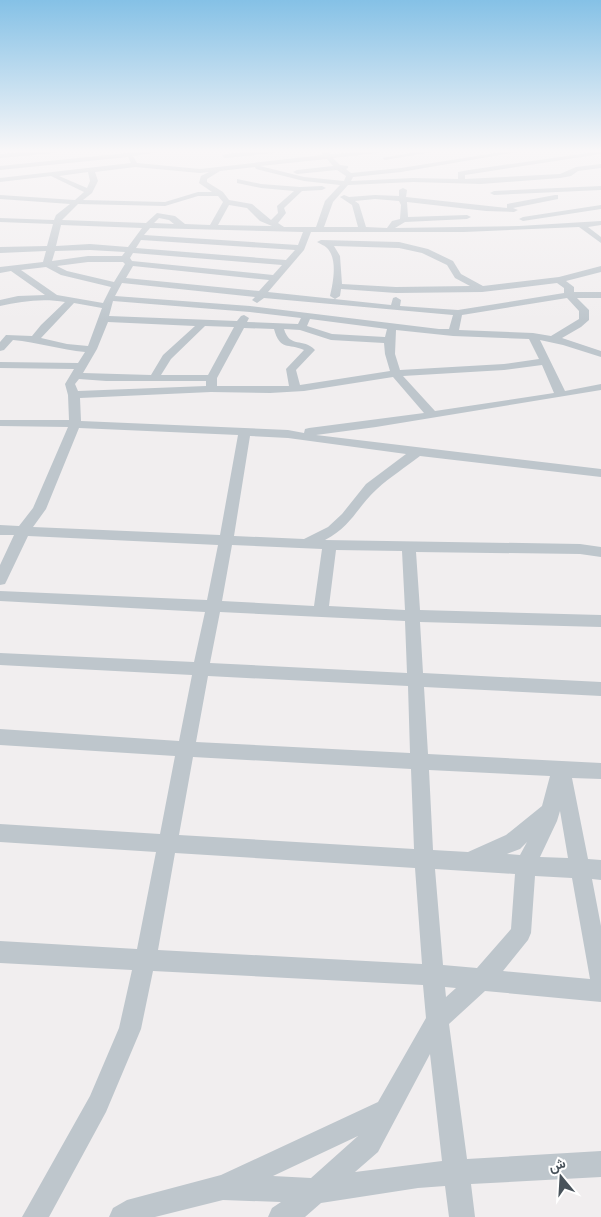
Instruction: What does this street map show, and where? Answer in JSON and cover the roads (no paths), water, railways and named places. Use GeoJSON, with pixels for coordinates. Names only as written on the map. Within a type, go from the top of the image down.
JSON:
{"type":"FeatureCollection","features":[{"type":"Feature","properties":{"kind":"street"},"geometry":{"type":"LineString","coordinates":[[10,220],[25,208]]}},
{"type":"Feature","properties":{"kind":"street"},"geometry":{"type":"LineString","coordinates":[[46,264],[56,224],[59,217],[69,208]]}},
{"type":"Feature","properties":{"kind":"street"},"geometry":{"type":"LineString","coordinates":[[212,228],[224,208]]}},
{"type":"Feature","properties":{"kind":"street"},"geometry":{"type":"LineString","coordinates":[[252,208],[263,219],[304,240]]}},
{"type":"Feature","properties":{"kind":"street"},"geometry":{"type":"LineString","coordinates":[[273,223],[282,213],[280,208]]}},
{"type":"Feature","properties":{"kind":"street"},"geometry":{"type":"LineString","coordinates":[[211,384],[240,324],[261,295],[289,263],[304,240],[318,230],[326,208]]}},
{"type":"Feature","properties":{"kind":"street"},"geometry":{"type":"LineString","coordinates":[[356,208],[363,230]]}},
{"type":"Feature","properties":{"kind":"street"},"geometry":{"type":"LineString","coordinates":[[404,220],[405,208]]}},
{"type":"Feature","properties":{"kind":"street"},"geometry":{"type":"LineString","coordinates":[[461,208],[517,212],[540,208]]}},
{"type":"Feature","properties":{"kind":"street"},"geometry":{"type":"LineString","coordinates":[[512,208],[527,227]]}},
{"type":"Feature","properties":{"kind":"street"},"geometry":{"type":"LineString","coordinates":[[389,230],[395,223],[404,220],[588,208]]}},
{"type":"Feature","properties":{"kind":"street"},"geometry":{"type":"LineString","coordinates":[[0,580],[22,531],[39,508],[75,424],[74,395],[70,384],[92,349],[104,319],[108,302],[128,261],[130,249],[155,216],[162,215],[172,218],[183,227],[288,231]]}},
{"type":"Feature","properties":{"kind":"street"},"geometry":{"type":"LineString","coordinates":[[0,220],[56,224],[148,226]]}},
{"type":"Feature","properties":{"kind":"street"},"geometry":{"type":"LineString","coordinates":[[16,267],[28,240],[33,222]]}},
{"type":"Feature","properties":{"kind":"street"},"geometry":{"type":"LineString","coordinates":[[318,230],[442,231],[601,223]]}},
{"type":"Feature","properties":{"kind":"street"},"geometry":{"type":"LineString","coordinates":[[581,225],[601,241]]}},
{"type":"Feature","properties":{"kind":"street"},"geometry":{"type":"LineString","coordinates":[[138,237],[200,241],[304,240],[325,243],[399,246],[425,251],[450,263],[458,276],[485,289],[506,306]]}},
{"type":"Feature","properties":{"kind":"street"},"geometry":{"type":"LineString","coordinates":[[0,250],[28,240],[50,247],[130,249],[190,256],[289,263]]}},
{"type":"Feature","properties":{"kind":"street"},"geometry":{"type":"LineString","coordinates":[[190,256],[200,241]]}},
{"type":"Feature","properties":{"kind":"street"},"geometry":{"type":"LineString","coordinates":[[325,243],[336,254],[338,286],[327,318]]}},
{"type":"Feature","properties":{"kind":"street"},"geometry":{"type":"LineString","coordinates":[[0,270],[88,259],[128,261],[276,278]]}},
{"type":"Feature","properties":{"kind":"street"},"geometry":{"type":"LineString","coordinates":[[46,264],[64,273],[117,282],[458,314],[569,295],[601,296]]}},
{"type":"Feature","properties":{"kind":"street"},"geometry":{"type":"LineString","coordinates":[[16,267],[54,297]]}},
{"type":"Feature","properties":{"kind":"street"},"geometry":{"type":"LineString","coordinates":[[338,286],[396,290],[485,289],[513,284],[559,280],[601,269]]}},
{"type":"Feature","properties":{"kind":"street"},"geometry":{"type":"LineString","coordinates":[[553,339],[584,320],[584,310],[569,295],[569,287],[559,280]]}},
{"type":"Feature","properties":{"kind":"street"},"geometry":{"type":"LineString","coordinates":[[395,308],[396,290]]}},
{"type":"Feature","properties":{"kind":"street"},"geometry":{"type":"LineString","coordinates":[[0,303],[18,299],[54,297],[72,300],[250,309],[453,333],[532,336],[553,339],[601,354]]}},
{"type":"Feature","properties":{"kind":"street"},"geometry":{"type":"LineString","coordinates":[[35,339],[44,327],[72,300]]}},
{"type":"Feature","properties":{"kind":"street"},"geometry":{"type":"LineString","coordinates":[[453,333],[458,314]]}},
{"type":"Feature","properties":{"kind":"street"},"geometry":{"type":"LineString","coordinates":[[301,327],[307,316]]}},
{"type":"Feature","properties":{"kind":"street"},"geometry":{"type":"LineString","coordinates":[[104,319],[301,327],[331,337],[389,340]]}},
{"type":"Feature","properties":{"kind":"street"},"geometry":{"type":"LineString","coordinates":[[154,378],[167,357],[203,323]]}},
{"type":"Feature","properties":{"kind":"street"},"geometry":{"type":"LineString","coordinates":[[278,326],[280,337],[288,344],[306,346],[310,350],[291,369],[295,388]]}},
{"type":"Feature","properties":{"kind":"street"},"geometry":{"type":"LineString","coordinates":[[392,326],[389,340],[395,373],[431,414]]}},
{"type":"Feature","properties":{"kind":"street"},"geometry":{"type":"LineString","coordinates":[[532,336],[561,396]]}},
{"type":"Feature","properties":{"kind":"street"},"geometry":{"type":"LineString","coordinates":[[0,348],[10,337],[35,339],[67,347],[92,349]]}},
{"type":"Feature","properties":{"kind":"street"},"geometry":{"type":"LineString","coordinates":[[74,375],[106,378],[154,378],[211,384],[295,388],[395,373],[504,367],[544,362]]}},
{"type":"Feature","properties":{"kind":"street"},"geometry":{"type":"LineString","coordinates":[[0,365],[83,366]]}},
{"type":"Feature","properties":{"kind":"street"},"geometry":{"type":"LineString","coordinates":[[100,394],[106,378]]}},
{"type":"Feature","properties":{"kind":"street"},"geometry":{"type":"LineString","coordinates":[[74,395],[211,384]]}},
{"type":"Feature","properties":{"kind":"street"},"geometry":{"type":"LineString","coordinates":[[288,434],[376,424],[431,414],[561,396],[601,387]]}},
{"type":"Feature","properties":{"kind":"street"},"geometry":{"type":"LineString","coordinates":[[0,423],[75,424],[288,434],[601,473]]}},
{"type":"Feature","properties":{"kind":"street"},"geometry":{"type":"LineString","coordinates":[[35,1217],[102,1096],[130,1029],[226,540],[244,432]]}},
{"type":"Feature","properties":{"kind":"street"},"geometry":{"type":"LineString","coordinates":[[306,544],[333,530],[370,487],[418,451]]}},
{"type":"Feature","properties":{"kind":"street"},"geometry":{"type":"LineString","coordinates":[[0,530],[306,544],[580,549],[601,552]]}},
{"type":"Feature","properties":{"kind":"street"},"geometry":{"type":"LineString","coordinates":[[321,611],[330,544]]}},
{"type":"Feature","properties":{"kind":"street"},"geometry":{"type":"LineString","coordinates":[[409,546],[424,859],[433,975],[462,1217]]}},
{"type":"Feature","properties":{"kind":"street"},"geometry":{"type":"LineString","coordinates":[[0,596],[413,616],[601,621]]}},
{"type":"Feature","properties":{"kind":"street"},"geometry":{"type":"LineString","coordinates":[[0,659],[601,689]]}},
{"type":"Feature","properties":{"kind":"street"},"geometry":{"type":"LineString","coordinates":[[0,736],[601,770]]}},
{"type":"Feature","properties":{"kind":"street"},"geometry":{"type":"LineString","coordinates":[[281,1217],[300,1205],[369,1143],[437,1020],[482,980],[521,933],[526,865],[548,820],[561,768]]}},
{"type":"Feature","properties":{"kind":"street"},"geometry":{"type":"LineString","coordinates":[[561,768],[601,982]]}},
{"type":"Feature","properties":{"kind":"street"},"geometry":{"type":"LineString","coordinates":[[468,862],[513,842],[550,811]]}},
{"type":"Feature","properties":{"kind":"street"},"geometry":{"type":"LineString","coordinates":[[0,833],[601,870]]}},
{"type":"Feature","properties":{"kind":"street"},"geometry":{"type":"LineString","coordinates":[[0,952],[433,975],[601,990]]}},
{"type":"Feature","properties":{"kind":"street"},"geometry":{"type":"LineString","coordinates":[[122,1217],[136,1209],[223,1187],[387,1110]]}},
{"type":"Feature","properties":{"kind":"street"},"geometry":{"type":"LineString","coordinates":[[223,1187],[316,1191],[418,1175],[524,1167],[601,1164]]}}]}
